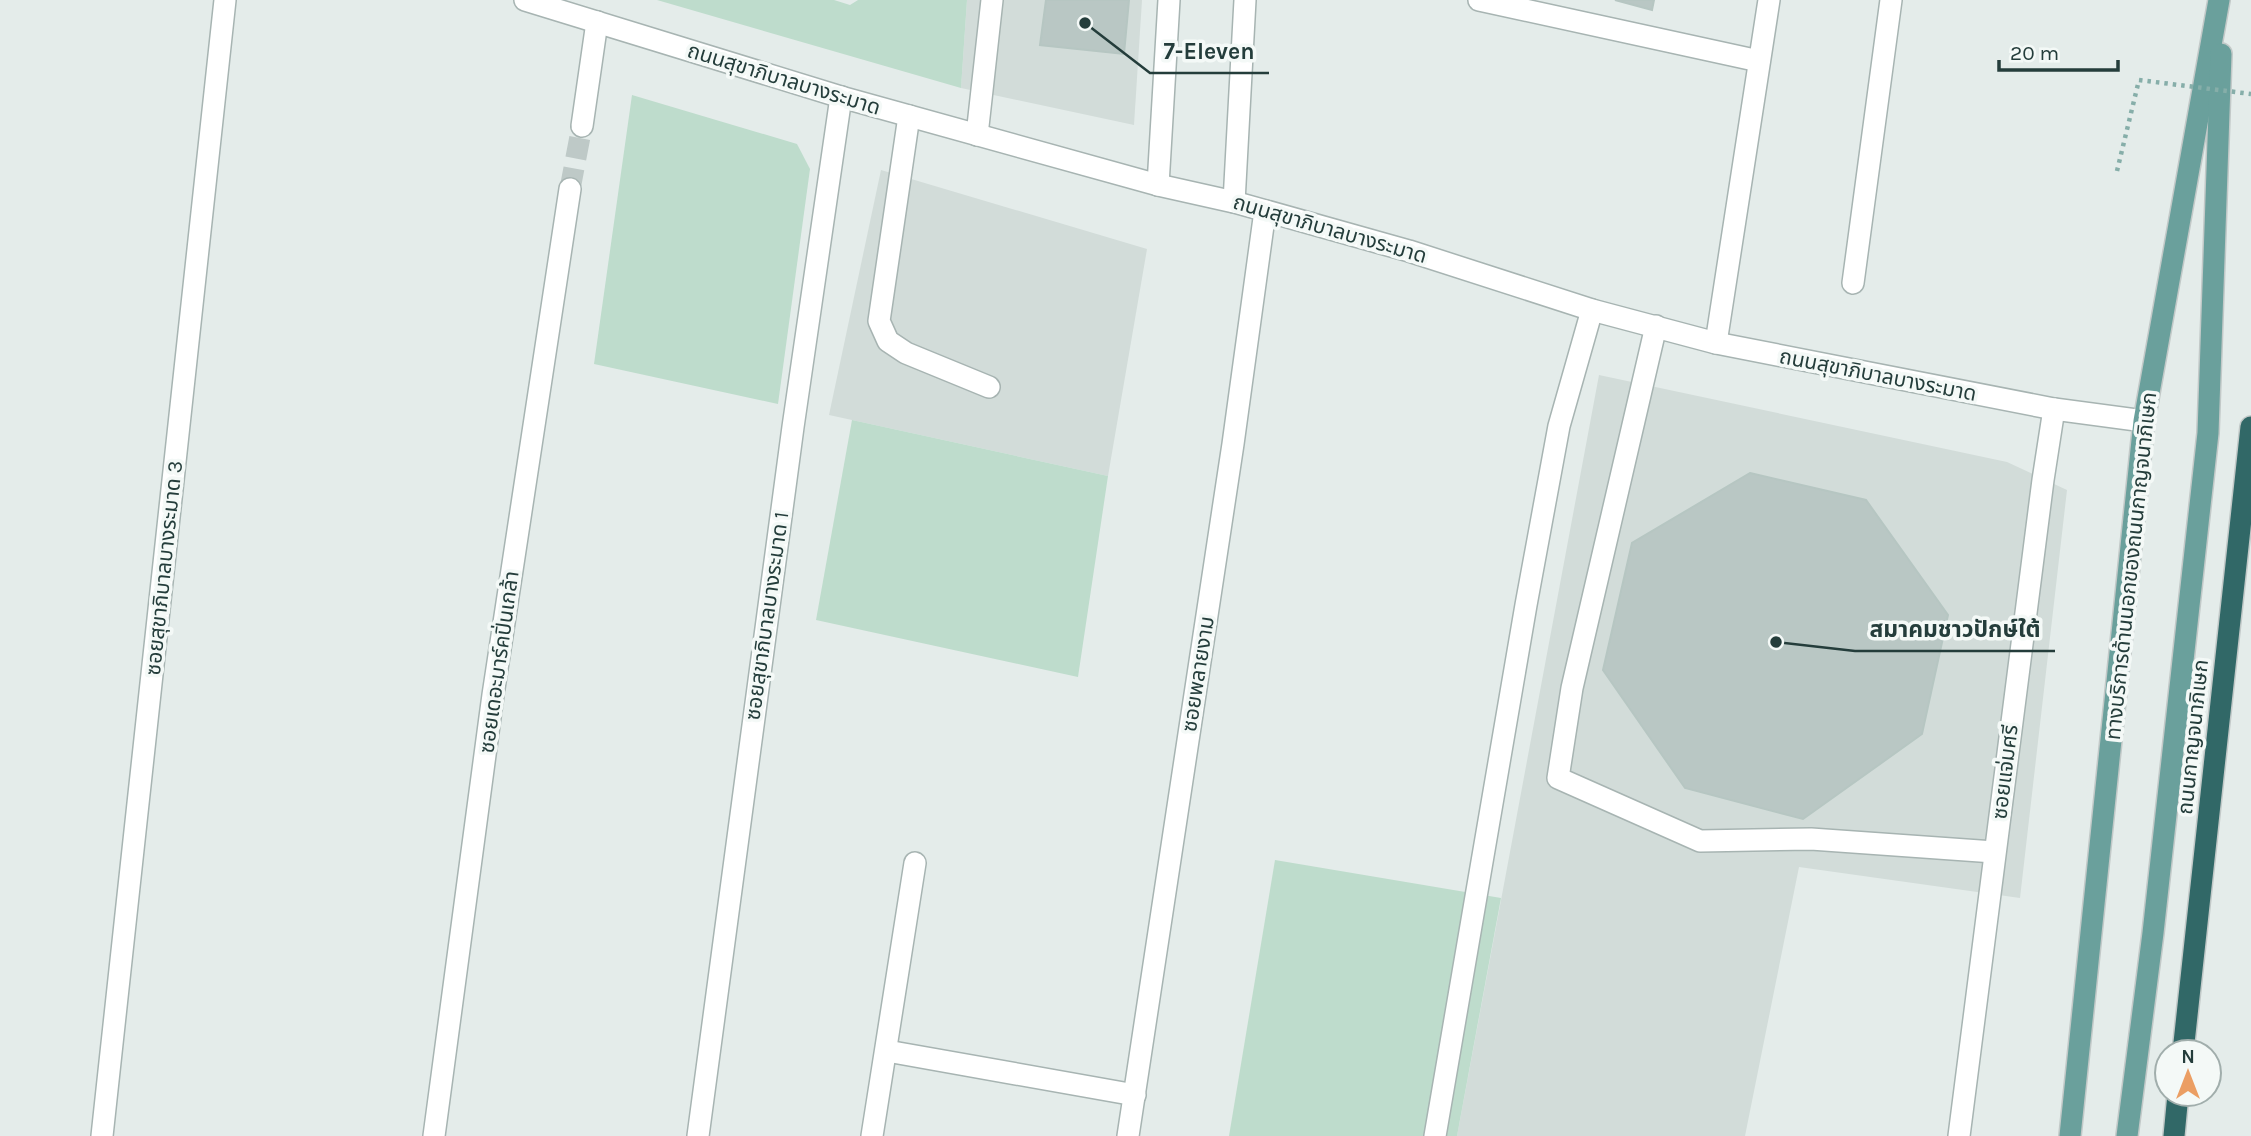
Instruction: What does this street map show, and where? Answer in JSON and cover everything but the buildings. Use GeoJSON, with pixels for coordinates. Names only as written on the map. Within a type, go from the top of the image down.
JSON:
{"type":"FeatureCollection","features":[{"type":"Feature","properties":{"kind":"highway","name":"ถนนกาญจนาภิเษก"},"geometry":{"type":"LineString","coordinates":[[2185,1038],[2251,427]]}},
{"type":"Feature","properties":{"kind":"highway"},"geometry":{"type":"LineString","coordinates":[[2174,1136],[2177,1108]]}},
{"type":"Feature","properties":{"kind":"main road","name":"ทางบริการด้านนอกของถนนกาญจนาภิเษก"},"geometry":{"type":"LineString","coordinates":[[2070,1136],[2144,422],[2221,0]]}},
{"type":"Feature","properties":{"kind":"main road"},"geometry":{"type":"LineString","coordinates":[[2127,1136],[2153,933],[2208,433],[2221,0]]}},
{"type":"Feature","properties":{"kind":"street","name":"ซอยสุขาภิบาลบางระมาด 3"},"geometry":{"type":"LineString","coordinates":[[102,1136],[225,0]]}},
{"type":"Feature","properties":{"kind":"street","name":"ถนนสุขาภิบาลบางระมาด"},"geometry":{"type":"LineString","coordinates":[[525,0],[841,97],[1158,185],[1234,201],[1409,251],[1591,310],[1716,343],[2054,409],[2144,422]]}},
{"type":"Feature","properties":{"kind":"street"},"geometry":{"type":"LineString","coordinates":[[977,135],[992,0]]}},
{"type":"Feature","properties":{"kind":"street"},"geometry":{"type":"LineString","coordinates":[[1158,185],[1169,0]]}},
{"type":"Feature","properties":{"kind":"street"},"geometry":{"type":"LineString","coordinates":[[1234,201],[1245,0]]}},
{"type":"Feature","properties":{"kind":"street"},"geometry":{"type":"LineString","coordinates":[[1479,0],[1759,61]]}},
{"type":"Feature","properties":{"kind":"street"},"geometry":{"type":"LineString","coordinates":[[1716,343],[1769,0]]}},
{"type":"Feature","properties":{"kind":"street"},"geometry":{"type":"LineString","coordinates":[[1853,283],[1891,0]]}},
{"type":"Feature","properties":{"kind":"street"},"geometry":{"type":"LineString","coordinates":[[582,126],[597,22]]}},
{"type":"Feature","properties":{"kind":"street","name":"ซอยสุขาภิบาลบางระมาด 1"},"geometry":{"type":"LineString","coordinates":[[698,1136],[791,440],[841,97]]}},
{"type":"Feature","properties":{"kind":"street"},"geometry":{"type":"LineString","coordinates":[[909,116],[879,321],[888,341],[906,353],[989,387]]}},
{"type":"Feature","properties":{"kind":"street","name":"ซอยเดอะมาร์คปิ่นเกล้า"},"geometry":{"type":"LineString","coordinates":[[434,1136],[493,695],[570,189]]}},
{"type":"Feature","properties":{"kind":"street","name":"ซอยพลายงาม"},"geometry":{"type":"LineString","coordinates":[[1128,1136],[1233,444],[1265,211]]}},
{"type":"Feature","properties":{"kind":"street"},"geometry":{"type":"LineString","coordinates":[[1435,1136],[1556,439],[1591,310]]}},
{"type":"Feature","properties":{"kind":"street"},"geometry":{"type":"LineString","coordinates":[[1656,326],[1572,688],[1558,778],[1700,841],[1811,839],[1994,852]]}},
{"type":"Feature","properties":{"kind":"street","name":"ซอยแจ่มศรี"},"geometry":{"type":"LineString","coordinates":[[1959,1136],[2054,409]]}},
{"type":"Feature","properties":{"kind":"street"},"geometry":{"type":"LineString","coordinates":[[872,1136],[915,863]]}},
{"type":"Feature","properties":{"kind":"street"},"geometry":{"type":"LineString","coordinates":[[887,1051],[1135,1095]]}},
{"type":"Feature","properties":{"kind":"path"},"geometry":{"type":"LineString","coordinates":[[2117,171],[2139,80],[2251,94]]}},
{"type":"Feature","properties":{"kind":"shaded area"},"geometry":{"type":"Polygon","coordinates":[[[967,0],[1142,0],[1134,125],[961,88],[967,0]]]}},
{"type":"Feature","properties":{"kind":"shaded area"},"geometry":{"type":"Polygon","coordinates":[[[881,170],[1147,249],[1108,476],[829,415],[881,170]]]}},
{"type":"Feature","properties":{"kind":"shaded area"},"geometry":{"type":"Polygon","coordinates":[[[1599,375],[2007,462],[2067,490],[2020,898],[1799,867],[1745,1136],[1457,1136],[1599,375]]]}},
{"type":"Feature","properties":{"kind":"green space"},"geometry":{"type":"Polygon","coordinates":[[[657,0],[834,0],[850,5],[858,0],[967,0],[961,88],[657,0]]]}},
{"type":"Feature","properties":{"kind":"green space"},"geometry":{"type":"Polygon","coordinates":[[[632,95],[797,144],[810,169],[778,404],[594,364],[632,95]]]}},
{"type":"Feature","properties":{"kind":"green space"},"geometry":{"type":"Polygon","coordinates":[[[852,420],[1108,476],[1078,677],[816,620],[852,420]]]}},
{"type":"Feature","properties":{"kind":"green space"},"geometry":{"type":"Polygon","coordinates":[[[1275,860],[1501,898],[1457,1136],[1229,1136],[1275,860]]]}},
{"type":"Feature","properties":{"kind":"tunnel"},"geometry":{"type":"LineString","coordinates":[[570,189],[582,126]]}},
{"type":"Feature","properties":{"kind":"place","name":"7-Eleven"},"geometry":{"type":"Point","coordinates":[1085,23]}},
{"type":"Feature","properties":{"kind":"place","name":"สมาคมชาวปักษ์ใต้"},"geometry":{"type":"Point","coordinates":[1776,642]}}]}
